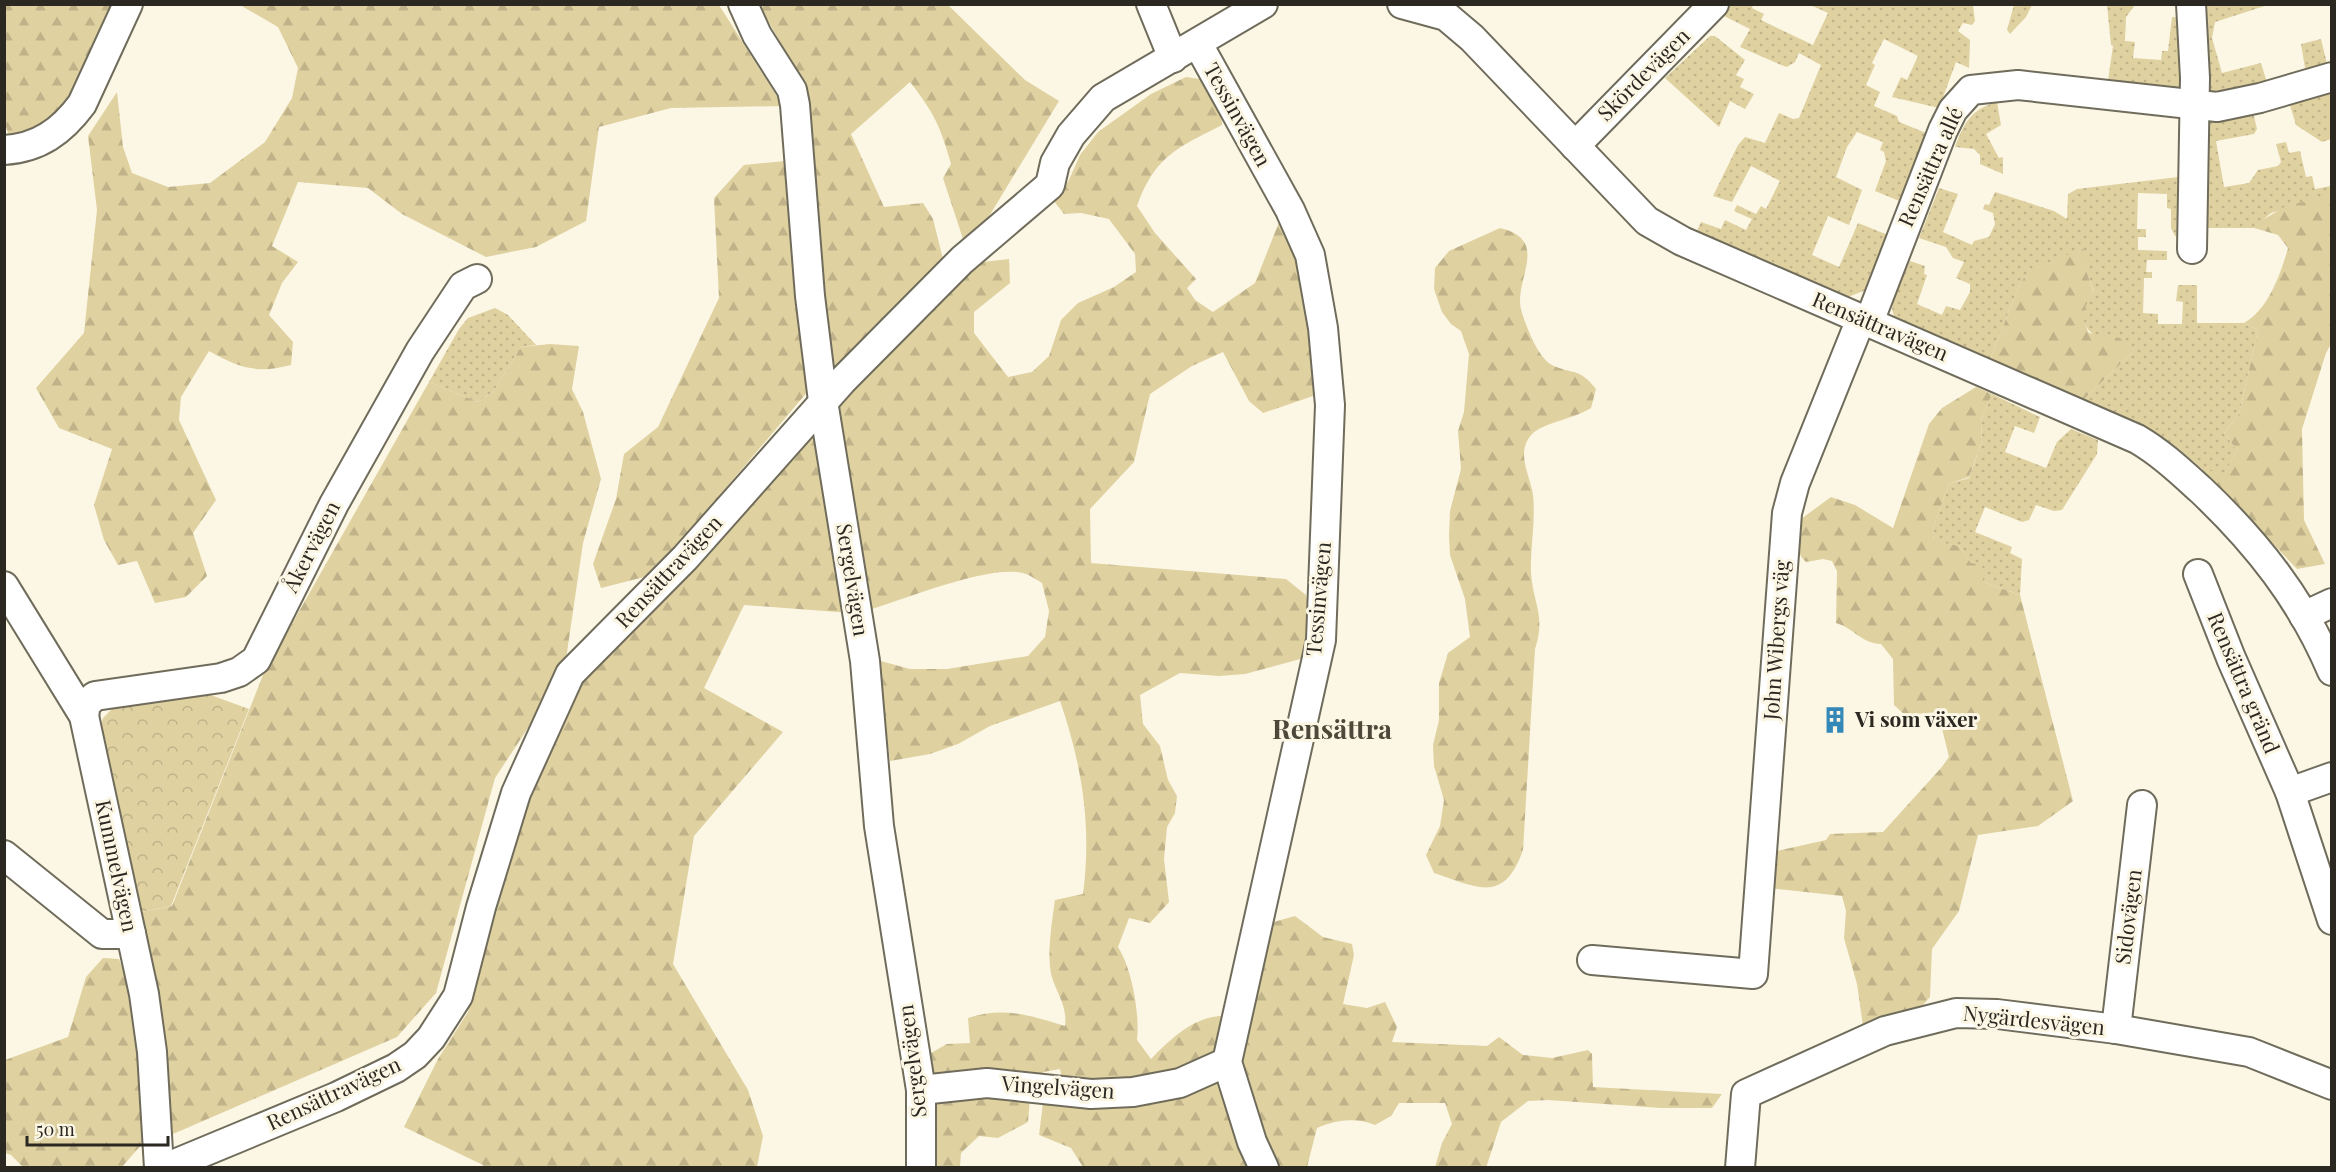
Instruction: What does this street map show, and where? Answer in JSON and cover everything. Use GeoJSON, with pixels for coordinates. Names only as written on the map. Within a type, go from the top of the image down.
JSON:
{"type":"FeatureCollection","features":[{"type":"Feature","properties":{"kind":"street"},"geometry":{"type":"LineString","coordinates":[[4,150],[24,149],[42,141],[72,117],[82,104],[128,4]]}},
{"type":"Feature","properties":{"kind":"street","name":"Sergelvägen"},"geometry":{"type":"LineString","coordinates":[[743,4],[757,35],[792,90],[795,105],[810,296],[823,401],[865,661],[879,826],[921,1090],[921,1167]]}},
{"type":"Feature","properties":{"kind":"street","name":"Tessinvägen"},"geometry":{"type":"LineString","coordinates":[[1151,4],[1173,58]]}},
{"type":"Feature","properties":{"kind":"street","name":"Rensättravägen"},"geometry":{"type":"LineString","coordinates":[[165,1167],[336,1097],[396,1068],[415,1055],[431,1038],[458,996],[481,907],[516,793],[570,675],[686,558],[823,401],[962,260],[1050,185],[1055,163],[1071,135],[1103,98],[1263,4]]}},
{"type":"Feature","properties":{"kind":"street","name":"Rensättravägen"},"geometry":{"type":"LineString","coordinates":[[1402,4],[1449,10],[1472,38],[1647,221],[1682,241],[2137,439],[2158,451],[2231,519],[2268,561],[2304,616],[2331,671]]}},
{"type":"Feature","properties":{"kind":"street","name":"Skördevägen"},"geometry":{"type":"LineString","coordinates":[[1575,146],[1714,4]]}},
{"type":"Feature","properties":{"kind":"street"},"geometry":{"type":"LineString","coordinates":[[2191,4],[2195,78],[2192,249]]}},
{"type":"Feature","properties":{"kind":"street","name":"Tessinvägen"},"geometry":{"type":"LineString","coordinates":[[1198,44],[1290,210],[1310,255],[1323,328],[1330,405],[1321,640],[1227,1062],[1252,1142],[1264,1167]]}},
{"type":"Feature","properties":{"kind":"street","name":"Rensättra allé"},"geometry":{"type":"LineString","coordinates":[[1865,320],[1943,130],[1953,110],[1971,90],[2018,85],[2217,106],[2260,98],[2331,77]]}},
{"type":"Feature","properties":{"kind":"street","name":"Åkervägen"},"geometry":{"type":"LineString","coordinates":[[84,716],[86,704],[95,696],[221,678],[239,672],[256,660],[334,504],[420,351],[463,286],[477,279]]}},
{"type":"Feature","properties":{"kind":"street","name":"John Wibergs väg"},"geometry":{"type":"LineString","coordinates":[[1592,960],[1752,986],[1787,513],[1795,483],[1865,320]]}},
{"type":"Feature","properties":{"kind":"street","name":"Rensättra gränd"},"geometry":{"type":"LineString","coordinates":[[2198,574],[2231,658],[2290,792],[2331,920]]}},
{"type":"Feature","properties":{"kind":"street","name":"Kummelvägen"},"geometry":{"type":"LineString","coordinates":[[4,586],[84,716],[144,994],[152,1052],[159,1167]]}},
{"type":"Feature","properties":{"kind":"street"},"geometry":{"type":"LineString","coordinates":[[2304,616],[2331,603]]}},
{"type":"Feature","properties":{"kind":"street"},"geometry":{"type":"LineString","coordinates":[[2290,792],[2331,777]]}},
{"type":"Feature","properties":{"kind":"street","name":"Sidovägen"},"geometry":{"type":"LineString","coordinates":[[2116,1029],[2142,806]]}},
{"type":"Feature","properties":{"kind":"street"},"geometry":{"type":"LineString","coordinates":[[4,855],[102,934],[131,933]]}},
{"type":"Feature","properties":{"kind":"street","name":"Nygärdesvägen"},"geometry":{"type":"LineString","coordinates":[[1740,1167],[1746,1094],[1885,1031],[1956,1012],[1997,1014],[2116,1029],[2249,1052],[2331,1085]]}},
{"type":"Feature","properties":{"kind":"street","name":"Vingelvägen"},"geometry":{"type":"LineString","coordinates":[[921,1090],[987,1083],[1091,1094],[1133,1092],[1180,1083],[1227,1062]]}},
{"type":"Feature","properties":{"kind":"green space"},"geometry":{"type":"Polygon","coordinates":[[[4,5],[113,5],[63,109],[43,129],[9,137],[5,123],[4,5]]]}},
{"type":"Feature","properties":{"kind":"green space"},"geometry":{"type":"Polygon","coordinates":[[[240,5],[719,5],[783,106],[671,108],[599,127],[586,221],[536,247],[486,257],[402,214],[368,188],[298,182],[272,246],[298,262],[282,283],[269,315],[293,342],[291,365],[268,369],[248,368],[209,351],[181,397],[179,420],[216,500],[193,533],[207,576],[186,597],[155,603],[137,561],[118,565],[104,540],[94,505],[112,449],[59,428],[36,388],[84,333],[97,210],[88,136],[117,92],[123,147],[132,173],[168,187],[210,183],[265,142],[292,98],[298,68],[278,27],[240,5]]]}},
{"type":"Feature","properties":{"kind":"green space"},"geometry":{"type":"Polygon","coordinates":[[[759,5],[948,5],[1025,80],[1059,101],[985,223],[964,242],[943,178],[951,164],[943,139],[931,111],[910,82],[851,134],[884,207],[923,203],[933,219],[943,259],[891,310],[827,383],[815,271],[808,91],[759,5]]]}},
{"type":"Feature","properties":{"kind":"green space"},"geometry":{"type":"Polygon","coordinates":[[[1730,5],[1753,5],[1752,8],[1764,14],[1761,20],[1813,45],[1828,13],[1810,5],[1973,5],[1975,21],[1972,25],[1963,23],[1958,31],[1970,40],[1969,68],[1956,62],[1939,108],[1892,97],[1901,77],[1907,80],[1918,56],[1884,39],[1872,63],[1875,65],[1866,85],[1880,92],[1874,106],[1897,116],[1899,122],[1931,135],[1904,203],[1875,191],[1886,161],[1884,152],[1880,150],[1883,142],[1857,132],[1847,147],[1836,177],[1862,190],[1849,225],[1828,216],[1812,255],[1839,267],[1858,223],[1888,235],[1866,290],[1848,297],[1695,235],[1701,222],[1721,229],[1725,220],[1746,230],[1752,219],[1734,211],[1737,205],[1756,214],[1761,206],[1766,209],[1780,181],[1751,166],[1732,202],[1713,196],[1738,145],[1745,137],[1765,143],[1779,113],[1793,119],[1799,118],[1821,65],[1799,53],[1795,62],[1787,67],[1740,47],[1750,29],[1720,14],[1730,5]]]}},
{"type":"Feature","properties":{"kind":"green space"},"geometry":{"type":"Polygon","coordinates":[[[2014,5],[2032,5],[2026,17],[2010,34],[2007,30],[2014,5]]]}},
{"type":"Feature","properties":{"kind":"green space"},"geometry":{"type":"Polygon","coordinates":[[[2107,5],[2135,5],[2126,17],[2125,41],[2135,42],[2133,58],[2161,60],[2162,51],[2168,51],[2172,17],[2182,18],[2184,89],[2107,87],[2113,46],[2111,45],[2107,5]]]}},
{"type":"Feature","properties":{"kind":"green space"},"geometry":{"type":"Polygon","coordinates":[[[2199,5],[2268,5],[2215,22],[2212,38],[2222,73],[2261,63],[2268,86],[2209,97],[2199,5]]]}},
{"type":"Feature","properties":{"kind":"green space"},"geometry":{"type":"Polygon","coordinates":[[[1710,36],[1715,36],[1745,60],[1736,75],[1744,79],[1740,87],[1754,94],[1745,109],[1730,101],[1719,127],[1665,78],[1710,36]]]}},
{"type":"Feature","properties":{"kind":"green space"},"geometry":{"type":"Polygon","coordinates":[[[2321,39],[2328,68],[2306,74],[2301,44],[2321,39]]]}},
{"type":"Feature","properties":{"kind":"green space"},"geometry":{"type":"Polygon","coordinates":[[[1186,77],[1207,80],[1221,106],[1222,125],[1169,155],[1152,175],[1137,206],[1155,233],[1196,279],[1187,288],[1195,300],[1213,312],[1255,283],[1281,217],[1297,247],[1319,394],[1263,413],[1249,401],[1223,352],[1192,366],[1150,394],[1134,462],[1090,509],[1091,563],[1286,579],[1306,595],[1311,622],[1304,658],[1245,674],[1219,676],[1180,673],[1140,695],[1143,724],[1160,746],[1168,780],[1177,796],[1175,813],[1167,827],[1164,859],[1169,902],[1150,923],[1129,918],[1118,947],[1134,992],[1137,1040],[1151,1059],[1178,1034],[1198,1022],[1221,1016],[1233,1017],[1223,1059],[1178,1079],[1063,1084],[1060,1069],[1043,1072],[1043,1082],[935,1083],[931,1053],[947,1044],[970,1043],[968,1018],[981,1014],[1006,1013],[1029,1016],[1065,1026],[1064,1010],[1051,975],[1050,942],[1055,900],[1083,894],[1086,844],[1083,796],[1074,749],[1060,701],[990,726],[958,744],[930,754],[890,761],[877,660],[910,669],[947,669],[1028,656],[1045,637],[1049,611],[1042,583],[1026,574],[1011,572],[991,573],[969,578],[862,612],[828,410],[904,339],[965,274],[983,262],[1009,259],[1010,283],[974,312],[974,333],[1008,377],[1032,372],[1049,356],[1061,320],[1078,303],[1114,287],[1136,272],[1135,254],[1109,219],[1081,213],[1064,214],[1050,196],[1068,182],[1080,155],[1098,132],[1151,94],[1186,77]]]}},
{"type":"Feature","properties":{"kind":"green space"},"geometry":{"type":"Polygon","coordinates":[[[2331,87],[2331,139],[2322,142],[2296,125],[2288,99],[2331,87]]]}},
{"type":"Feature","properties":{"kind":"green space"},"geometry":{"type":"Polygon","coordinates":[[[1997,102],[2001,125],[1986,134],[1999,158],[2003,157],[2003,174],[1980,164],[1980,155],[1974,149],[1955,147],[1970,118],[1981,109],[1997,102]]]}},
{"type":"Feature","properties":{"kind":"green space"},"geometry":{"type":"Polygon","coordinates":[[[2253,112],[2257,129],[2254,134],[2216,141],[2224,187],[2249,183],[2258,170],[2278,166],[2281,162],[2276,144],[2286,142],[2289,153],[2300,151],[2306,177],[2312,176],[2315,189],[2331,186],[2331,195],[2271,213],[2254,228],[2202,228],[2208,120],[2253,112]]]}},
{"type":"Feature","properties":{"kind":"green space"},"geometry":{"type":"Polygon","coordinates":[[[795,160],[809,390],[652,575],[601,588],[593,564],[616,499],[624,454],[658,427],[719,298],[714,198],[744,165],[795,160]]]}},
{"type":"Feature","properties":{"kind":"green space"},"geometry":{"type":"Polygon","coordinates":[[[2187,176],[2186,235],[2175,236],[2171,228],[2171,209],[2167,208],[2167,194],[2138,193],[2137,229],[2146,229],[2146,237],[2138,237],[2138,250],[2167,251],[2167,260],[2147,260],[2146,272],[2152,272],[2152,278],[2144,278],[2143,313],[2158,314],[2158,324],[2182,324],[2183,302],[2176,301],[2178,285],[2197,285],[2197,323],[2244,323],[2258,330],[2239,414],[2224,433],[2237,450],[2224,475],[2202,469],[2175,446],[2147,428],[2083,400],[2132,353],[2099,338],[2085,325],[2083,316],[2086,305],[2094,292],[2086,270],[2072,255],[2020,283],[1990,360],[1897,320],[1893,314],[1893,299],[1910,261],[1925,266],[1924,274],[1927,275],[1917,304],[1942,315],[1946,306],[1960,310],[1970,292],[1970,284],[1956,278],[1964,262],[1953,258],[1946,247],[1919,238],[1939,188],[1958,194],[1943,232],[1972,245],[1974,241],[1989,237],[1995,224],[1993,213],[1983,209],[1985,204],[1989,205],[1995,192],[2054,211],[2067,219],[2068,194],[2077,189],[2187,176]]]}},
{"type":"Feature","properties":{"kind":"green space"},"geometry":{"type":"Polygon","coordinates":[[[2331,195],[2331,344],[2326,353],[2302,429],[2304,520],[2325,564],[2297,569],[2202,469],[2224,474],[2237,450],[2224,433],[2239,414],[2258,330],[2244,323],[2267,300],[2282,268],[2288,248],[2278,235],[2254,228],[2256,224],[2286,206],[2331,195]]]}},
{"type":"Feature","properties":{"kind":"green space"},"geometry":{"type":"Polygon","coordinates":[[[1500,228],[1516,234],[1524,242],[1527,263],[1520,301],[1530,334],[1542,356],[1552,365],[1585,377],[1596,389],[1591,408],[1537,430],[1527,441],[1525,449],[1525,464],[1533,495],[1531,573],[1539,627],[1535,649],[1523,850],[1507,879],[1498,885],[1487,887],[1463,883],[1434,873],[1426,855],[1440,826],[1444,800],[1434,766],[1433,745],[1439,720],[1439,683],[1448,653],[1470,637],[1465,599],[1450,555],[1449,536],[1450,511],[1461,469],[1458,431],[1464,412],[1469,354],[1461,331],[1451,324],[1442,312],[1434,289],[1435,268],[1449,251],[1500,228]]]}},
{"type":"Feature","properties":{"kind":"green space"},"geometry":{"type":"Polygon","coordinates":[[[2080,246],[2091,260],[2086,270],[2094,293],[2084,312],[2086,328],[2089,333],[2120,338],[2132,353],[2083,400],[1993,364],[1990,360],[2020,283],[2029,272],[2052,261],[2056,262],[2058,254],[2072,255],[2080,246]]]}},
{"type":"Feature","properties":{"kind":"green space"},"geometry":{"type":"Polygon","coordinates":[[[495,308],[508,315],[536,345],[521,347],[493,392],[478,402],[429,382],[459,329],[468,318],[495,308]]]}},
{"type":"Feature","properties":{"kind":"green space"},"geometry":{"type":"Polygon","coordinates":[[[550,344],[579,346],[572,389],[583,412],[601,479],[583,543],[564,673],[495,778],[436,993],[397,1037],[173,1134],[160,1118],[136,913],[172,906],[263,675],[429,382],[478,402],[493,392],[521,347],[550,344]]]}},
{"type":"Feature","properties":{"kind":"green space"},"geometry":{"type":"Polygon","coordinates":[[[1976,387],[1992,394],[1981,420],[1982,441],[1969,477],[1949,484],[1933,528],[1934,541],[1959,546],[1971,563],[1982,565],[1984,582],[2020,595],[2073,801],[2038,826],[1978,835],[1959,911],[1932,949],[1930,997],[1923,1005],[1863,1026],[1857,984],[1844,938],[1846,911],[1842,896],[1769,888],[1773,852],[1826,840],[1830,834],[1883,832],[1949,757],[1938,712],[1905,715],[1894,705],[1893,659],[1881,644],[1868,641],[1836,623],[1837,571],[1832,561],[1823,559],[1806,562],[1802,558],[1798,548],[1801,519],[1831,497],[1855,505],[1893,528],[1929,424],[1942,408],[1976,387]]]}},
{"type":"Feature","properties":{"kind":"green space"},"geometry":{"type":"Polygon","coordinates":[[[1992,394],[2040,417],[2034,433],[2015,426],[2005,452],[2046,468],[2057,442],[2071,429],[2098,440],[2097,454],[2062,510],[2054,511],[2036,505],[2029,520],[2022,522],[1985,507],[1975,532],[2012,547],[2010,553],[2022,559],[2020,595],[1984,582],[1959,546],[1934,542],[1933,528],[1949,484],[1969,478],[1982,441],[1981,420],[1992,394]]]}},
{"type":"Feature","properties":{"kind":"green space"},"geometry":{"type":"Polygon","coordinates":[[[821,416],[851,613],[744,605],[704,688],[783,732],[694,836],[673,964],[748,1090],[763,1136],[757,1167],[483,1167],[404,1127],[438,1059],[468,1012],[514,841],[568,693],[821,416]]]}},
{"type":"Feature","properties":{"kind":"green space"},"geometry":{"type":"Polygon","coordinates":[[[205,693],[249,709],[171,906],[136,913],[99,732],[103,718],[114,707],[205,693]]]}},
{"type":"Feature","properties":{"kind":"green space"},"geometry":{"type":"Polygon","coordinates":[[[1295,916],[1323,937],[1352,944],[1354,955],[1343,1004],[1367,1008],[1385,1002],[1397,1027],[1392,1042],[1487,1046],[1499,1037],[1523,1055],[1552,1058],[1588,1050],[1592,1054],[1593,1087],[1722,1094],[1712,1108],[1661,1108],[1548,1100],[1528,1101],[1501,1122],[1486,1168],[1435,1167],[1442,1143],[1452,1124],[1445,1103],[1399,1103],[1391,1116],[1375,1125],[1345,1120],[1317,1128],[1307,1167],[1270,1167],[1234,1067],[1266,924],[1295,916]]]}},
{"type":"Feature","properties":{"kind":"green space"},"geometry":{"type":"Polygon","coordinates":[[[103,958],[119,959],[134,998],[148,1137],[122,1167],[23,1167],[11,1155],[5,1153],[5,1060],[68,1037],[86,977],[103,958]]]}},
{"type":"Feature","properties":{"kind":"green space"},"geometry":{"type":"Polygon","coordinates":[[[1224,1068],[1259,1167],[1083,1167],[1071,1148],[1039,1135],[1044,1095],[1224,1068]]]}},
{"type":"Feature","properties":{"kind":"green space"},"geometry":{"type":"Polygon","coordinates":[[[936,1095],[1030,1098],[1028,1122],[998,1138],[979,1136],[961,1153],[960,1167],[930,1168],[936,1095]]]}},
{"type":"Feature","properties":{"kind":"place","name":"Vi som växer"},"geometry":{"type":"Point","coordinates":[1835,720]}},
{"type":"Feature","properties":{"kind":"district","name":"Rensättra"},"geometry":{"type":"Point","coordinates":[1332,730]}}]}
